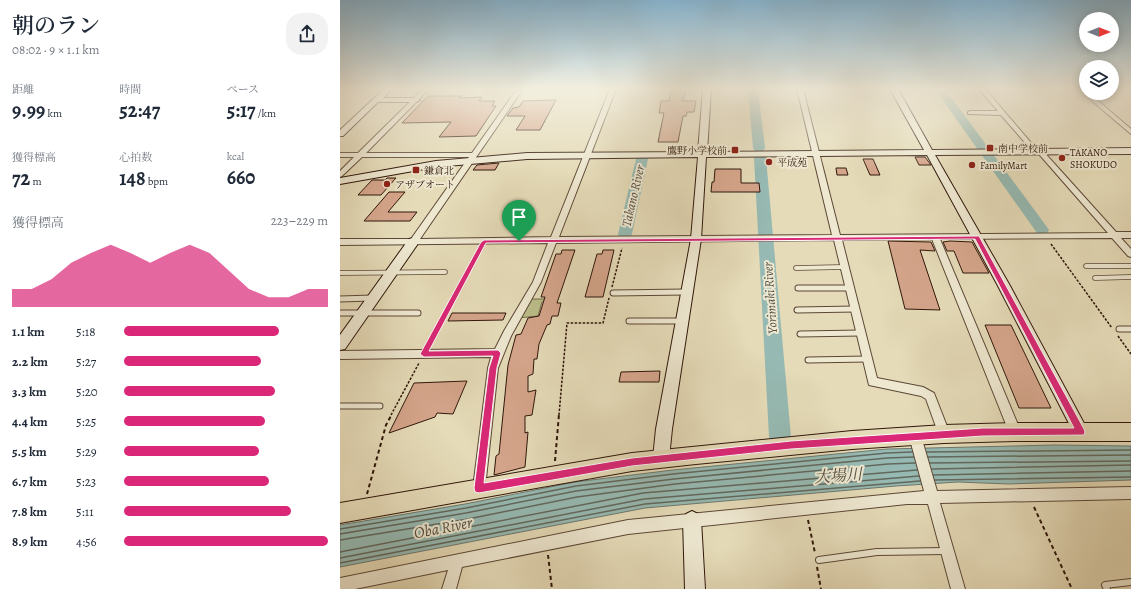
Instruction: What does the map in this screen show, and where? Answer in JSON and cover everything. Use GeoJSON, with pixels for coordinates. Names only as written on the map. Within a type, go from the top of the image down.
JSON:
{"type":"FeatureCollection","features":[{"type":"Feature","properties":{"kind":"main road"},"geometry":{"type":"LineString","coordinates":[[340,513],[560,474],[661,458],[799,444],[916,441],[944,434],[1015,432],[1131,432]]}},
{"type":"Feature","properties":{"kind":"street"},"geometry":{"type":"LineString","coordinates":[[340,134],[360,116]]}},
{"type":"Feature","properties":{"kind":"street"},"geometry":{"type":"LineString","coordinates":[[340,175],[399,116]]}},
{"type":"Feature","properties":{"kind":"street"},"geometry":{"type":"LineString","coordinates":[[340,345],[501,116]]}},
{"type":"Feature","properties":{"kind":"street"},"geometry":{"type":"LineString","coordinates":[[479,488],[493,368],[507,334],[538,282],[602,116]]}},
{"type":"Feature","properties":{"kind":"street"},"geometry":{"type":"LineString","coordinates":[[661,458],[664,429],[696,239],[705,116]]}},
{"type":"Feature","properties":{"kind":"street"},"geometry":{"type":"LineString","coordinates":[[807,116],[873,382],[923,392],[930,396],[944,434]]}},
{"type":"Feature","properties":{"kind":"street"},"geometry":{"type":"LineString","coordinates":[[909,116],[977,237],[1081,432]]}},
{"type":"Feature","properties":{"kind":"street"},"geometry":{"type":"LineString","coordinates":[[1006,116],[1131,254]]}},
{"type":"Feature","properties":{"kind":"street"},"geometry":{"type":"LineString","coordinates":[[1113,116],[1131,132]]}},
{"type":"Feature","properties":{"kind":"street"},"geometry":{"type":"LineString","coordinates":[[340,156],[472,157],[1131,151]]}},
{"type":"Feature","properties":{"kind":"street"},"geometry":{"type":"LineString","coordinates":[[340,181],[472,157]]}},
{"type":"Feature","properties":{"kind":"street"},"geometry":{"type":"LineString","coordinates":[[340,242],[1131,236]]}},
{"type":"Feature","properties":{"kind":"street"},"geometry":{"type":"LineString","coordinates":[[935,237],[1015,432]]}},
{"type":"Feature","properties":{"kind":"street"},"geometry":{"type":"LineString","coordinates":[[340,355],[498,353]]}},
{"type":"Feature","properties":{"kind":"street"},"geometry":{"type":"LineString","coordinates":[[916,441],[958,589]]}},
{"type":"Feature","properties":{"kind":"street"},"geometry":{"type":"LineString","coordinates":[[340,585],[628,527],[930,493],[1028,494],[1131,492]]}},
{"type":"Feature","properties":{"kind":"street"},"geometry":{"type":"LineString","coordinates":[[692,520],[695,589]]}},
{"type":"Feature","properties":{"kind":"street"},"geometry":{"type":"LineString","coordinates":[[448,589],[457,562]]}},
{"type":"Feature","properties":{"kind":"lane"},"geometry":{"type":"LineString","coordinates":[[1086,266],[1131,266]]}},
{"type":"Feature","properties":{"kind":"lane"},"geometry":{"type":"LineString","coordinates":[[796,268],[844,267]]}},
{"type":"Feature","properties":{"kind":"lane"},"geometry":{"type":"LineString","coordinates":[[340,273],[445,272]]}},
{"type":"Feature","properties":{"kind":"lane"},"geometry":{"type":"LineString","coordinates":[[1095,278],[1131,277]]}},
{"type":"Feature","properties":{"kind":"lane"},"geometry":{"type":"LineString","coordinates":[[798,288],[849,288]]}},
{"type":"Feature","properties":{"kind":"lane"},"geometry":{"type":"LineString","coordinates":[[613,293],[688,292]]}},
{"type":"Feature","properties":{"kind":"lane"},"geometry":{"type":"LineString","coordinates":[[340,299],[373,298]]}},
{"type":"Feature","properties":{"kind":"lane"},"geometry":{"type":"LineString","coordinates":[[796,310],[855,309]]}},
{"type":"Feature","properties":{"kind":"lane"},"geometry":{"type":"LineString","coordinates":[[340,313],[418,313]]}},
{"type":"Feature","properties":{"kind":"lane"},"geometry":{"type":"LineString","coordinates":[[629,321],[683,320]]}},
{"type":"Feature","properties":{"kind":"lane"},"geometry":{"type":"LineString","coordinates":[[1116,329],[1131,329]]}},
{"type":"Feature","properties":{"kind":"lane"},"geometry":{"type":"LineString","coordinates":[[800,334],[861,333]]}},
{"type":"Feature","properties":{"kind":"lane"},"geometry":{"type":"LineString","coordinates":[[808,360],[868,360]]}},
{"type":"Feature","properties":{"kind":"lane"},"geometry":{"type":"LineString","coordinates":[[340,406],[380,406]]}},
{"type":"Feature","properties":{"kind":"lane"},"geometry":{"type":"LineString","coordinates":[[817,562],[877,552],[947,551]]}},
{"type":"Feature","properties":{"kind":"lane"},"geometry":{"type":"LineString","coordinates":[[1107,589],[1105,585],[1131,582]]}},
{"type":"Feature","properties":{"kind":"path"},"geometry":{"type":"LineString","coordinates":[[1046,236],[1116,329]]}},
{"type":"Feature","properties":{"kind":"path"},"geometry":{"type":"LineString","coordinates":[[555,460],[567,322],[603,323],[624,240]]}},
{"type":"Feature","properties":{"kind":"path"},"geometry":{"type":"LineString","coordinates":[[367,494],[386,425],[484,242]]}},
{"type":"Feature","properties":{"kind":"path"},"geometry":{"type":"LineString","coordinates":[[1118,335],[1131,354]]}},
{"type":"Feature","properties":{"kind":"path"},"geometry":{"type":"LineString","coordinates":[[1028,494],[1072,589]]}},
{"type":"Feature","properties":{"kind":"path"},"geometry":{"type":"LineString","coordinates":[[806,508],[821,589]]}},
{"type":"Feature","properties":{"kind":"path"},"geometry":{"type":"LineString","coordinates":[[547,544],[552,589]]}},
{"type":"Feature","properties":{"kind":"green space"},"geometry":{"type":"Polygon","coordinates":[[[529,299],[549,299],[549,302],[542,302],[538,316],[518,318],[529,299]]]}},
{"type":"Feature","properties":{"kind":"water"},"geometry":{"type":"Polygon","coordinates":[[[1056,445],[1131,446],[1131,480],[1008,484],[958,482],[645,508],[340,567],[340,525],[465,504],[575,482],[673,470],[887,449],[1056,445]]]}},
{"type":"Feature","properties":{"kind":"building"},"geometry":{"type":"Polygon","coordinates":[[[408,116],[489,116],[476,136],[439,137],[451,122],[402,123],[408,116]]]}},
{"type":"Feature","properties":{"kind":"building"},"geometry":{"type":"Polygon","coordinates":[[[525,116],[547,116],[540,130],[516,130],[525,116]]]}},
{"type":"Feature","properties":{"kind":"building"},"geometry":{"type":"Polygon","coordinates":[[[663,116],[683,116],[678,142],[658,142],[663,116]]]}},
{"type":"Feature","properties":{"kind":"building"},"geometry":{"type":"Polygon","coordinates":[[[915,157],[925,157],[931,165],[919,165],[915,157]]]}},
{"type":"Feature","properties":{"kind":"building"},"geometry":{"type":"Polygon","coordinates":[[[863,159],[873,159],[880,175],[870,175],[863,159]]]}},
{"type":"Feature","properties":{"kind":"building"},"geometry":{"type":"Polygon","coordinates":[[[499,163],[495,170],[473,170],[477,165],[499,163]]]}},
{"type":"Feature","properties":{"kind":"building"},"geometry":{"type":"Polygon","coordinates":[[[836,168],[846,168],[848,175],[837,175],[836,168]]]}},
{"type":"Feature","properties":{"kind":"building"},"geometry":{"type":"Polygon","coordinates":[[[715,169],[741,169],[741,183],[759,183],[760,192],[711,192],[712,182],[714,182],[715,169]]]}},
{"type":"Feature","properties":{"kind":"building"},"geometry":{"type":"Polygon","coordinates":[[[387,178],[396,178],[381,195],[358,195],[372,180],[385,180],[387,178]]]}},
{"type":"Feature","properties":{"kind":"building"},"geometry":{"type":"Polygon","coordinates":[[[389,192],[405,192],[388,212],[417,212],[410,221],[364,221],[389,192]]]}},
{"type":"Feature","properties":{"kind":"building"},"geometry":{"type":"Polygon","coordinates":[[[888,241],[931,242],[935,251],[920,250],[940,310],[905,309],[888,241]]]}},
{"type":"Feature","properties":{"kind":"building"},"geometry":{"type":"Polygon","coordinates":[[[943,242],[972,242],[989,273],[963,273],[954,251],[947,251],[943,242]]]}},
{"type":"Feature","properties":{"kind":"building"},"geometry":{"type":"Polygon","coordinates":[[[562,250],[575,250],[557,303],[561,303],[558,316],[552,316],[550,324],[547,325],[539,344],[537,359],[534,359],[533,374],[528,376],[528,392],[536,390],[532,415],[525,416],[525,433],[528,432],[525,467],[494,475],[496,456],[499,454],[508,365],[516,335],[521,334],[528,318],[539,316],[545,297],[541,297],[556,254],[561,254],[562,250]]]}},
{"type":"Feature","properties":{"kind":"building"},"geometry":{"type":"Polygon","coordinates":[[[603,250],[614,250],[603,297],[585,297],[597,254],[602,254],[603,250]]]}},
{"type":"Feature","properties":{"kind":"building"},"geometry":{"type":"Polygon","coordinates":[[[452,313],[506,313],[503,320],[448,321],[452,313]]]}},
{"type":"Feature","properties":{"kind":"building"},"geometry":{"type":"Polygon","coordinates":[[[985,325],[1011,325],[1051,408],[1019,408],[985,325]]]}},
{"type":"Feature","properties":{"kind":"building"},"geometry":{"type":"Polygon","coordinates":[[[660,371],[659,382],[619,382],[621,372],[660,371]]]}},
{"type":"Feature","properties":{"kind":"building"},"geometry":{"type":"Polygon","coordinates":[[[467,381],[453,414],[437,413],[435,417],[389,433],[414,383],[467,381]]]}},
{"type":"Feature","properties":{"kind":"waterway","name":"Yorimaki River"},"geometry":{"type":"LineString","coordinates":[[756,116],[759,148]]}},
{"type":"Feature","properties":{"kind":"waterway"},"geometry":{"type":"LineString","coordinates":[[960,116],[1042,230]]}},
{"type":"Feature","properties":{"kind":"waterway","name":"Yorimaki River"},"geometry":{"type":"LineString","coordinates":[[760,158],[780,437]]}},
{"type":"Feature","properties":{"kind":"waterway","name":"Takano River"},"geometry":{"type":"LineString","coordinates":[[625,234],[642,159]]}},
{"type":"Feature","properties":{"kind":"place","name":"南中学校前"},"geometry":{"type":"Point","coordinates":[990,148]}},
{"type":"Feature","properties":{"kind":"place","name":"鷹野小学校前"},"geometry":{"type":"Point","coordinates":[735,150]}},
{"type":"Feature","properties":{"kind":"place","name":"TAKANO SHOKUDO"},"geometry":{"type":"Point","coordinates":[1062,158]}},
{"type":"Feature","properties":{"kind":"place","name":"平成苑"},"geometry":{"type":"Point","coordinates":[769,162]}},
{"type":"Feature","properties":{"kind":"place","name":"FamilyMart"},"geometry":{"type":"Point","coordinates":[972,165]}},
{"type":"Feature","properties":{"kind":"place","name":"鎌倉北"},"geometry":{"type":"Point","coordinates":[416,170]}},
{"type":"Feature","properties":{"kind":"place","name":"アザブオート"},"geometry":{"type":"Point","coordinates":[387,184]}},
{"type":"Feature","properties":{"kind":"route"},"geometry":{"type":"LineString","coordinates":[[977,237],[1081,432],[983,432],[791,445],[661,458],[479,488],[493,368],[498,353],[424,354],[484,242],[519,241],[977,237]]}},
{"type":"Feature","properties":{"kind":"water label","name":"大場川"},"geometry":{"type":"Point","coordinates":[838,476]}},
{"type":"Feature","properties":{"kind":"water label","name":"Oba River"},"geometry":{"type":"Point","coordinates":[443,528]}}]}
